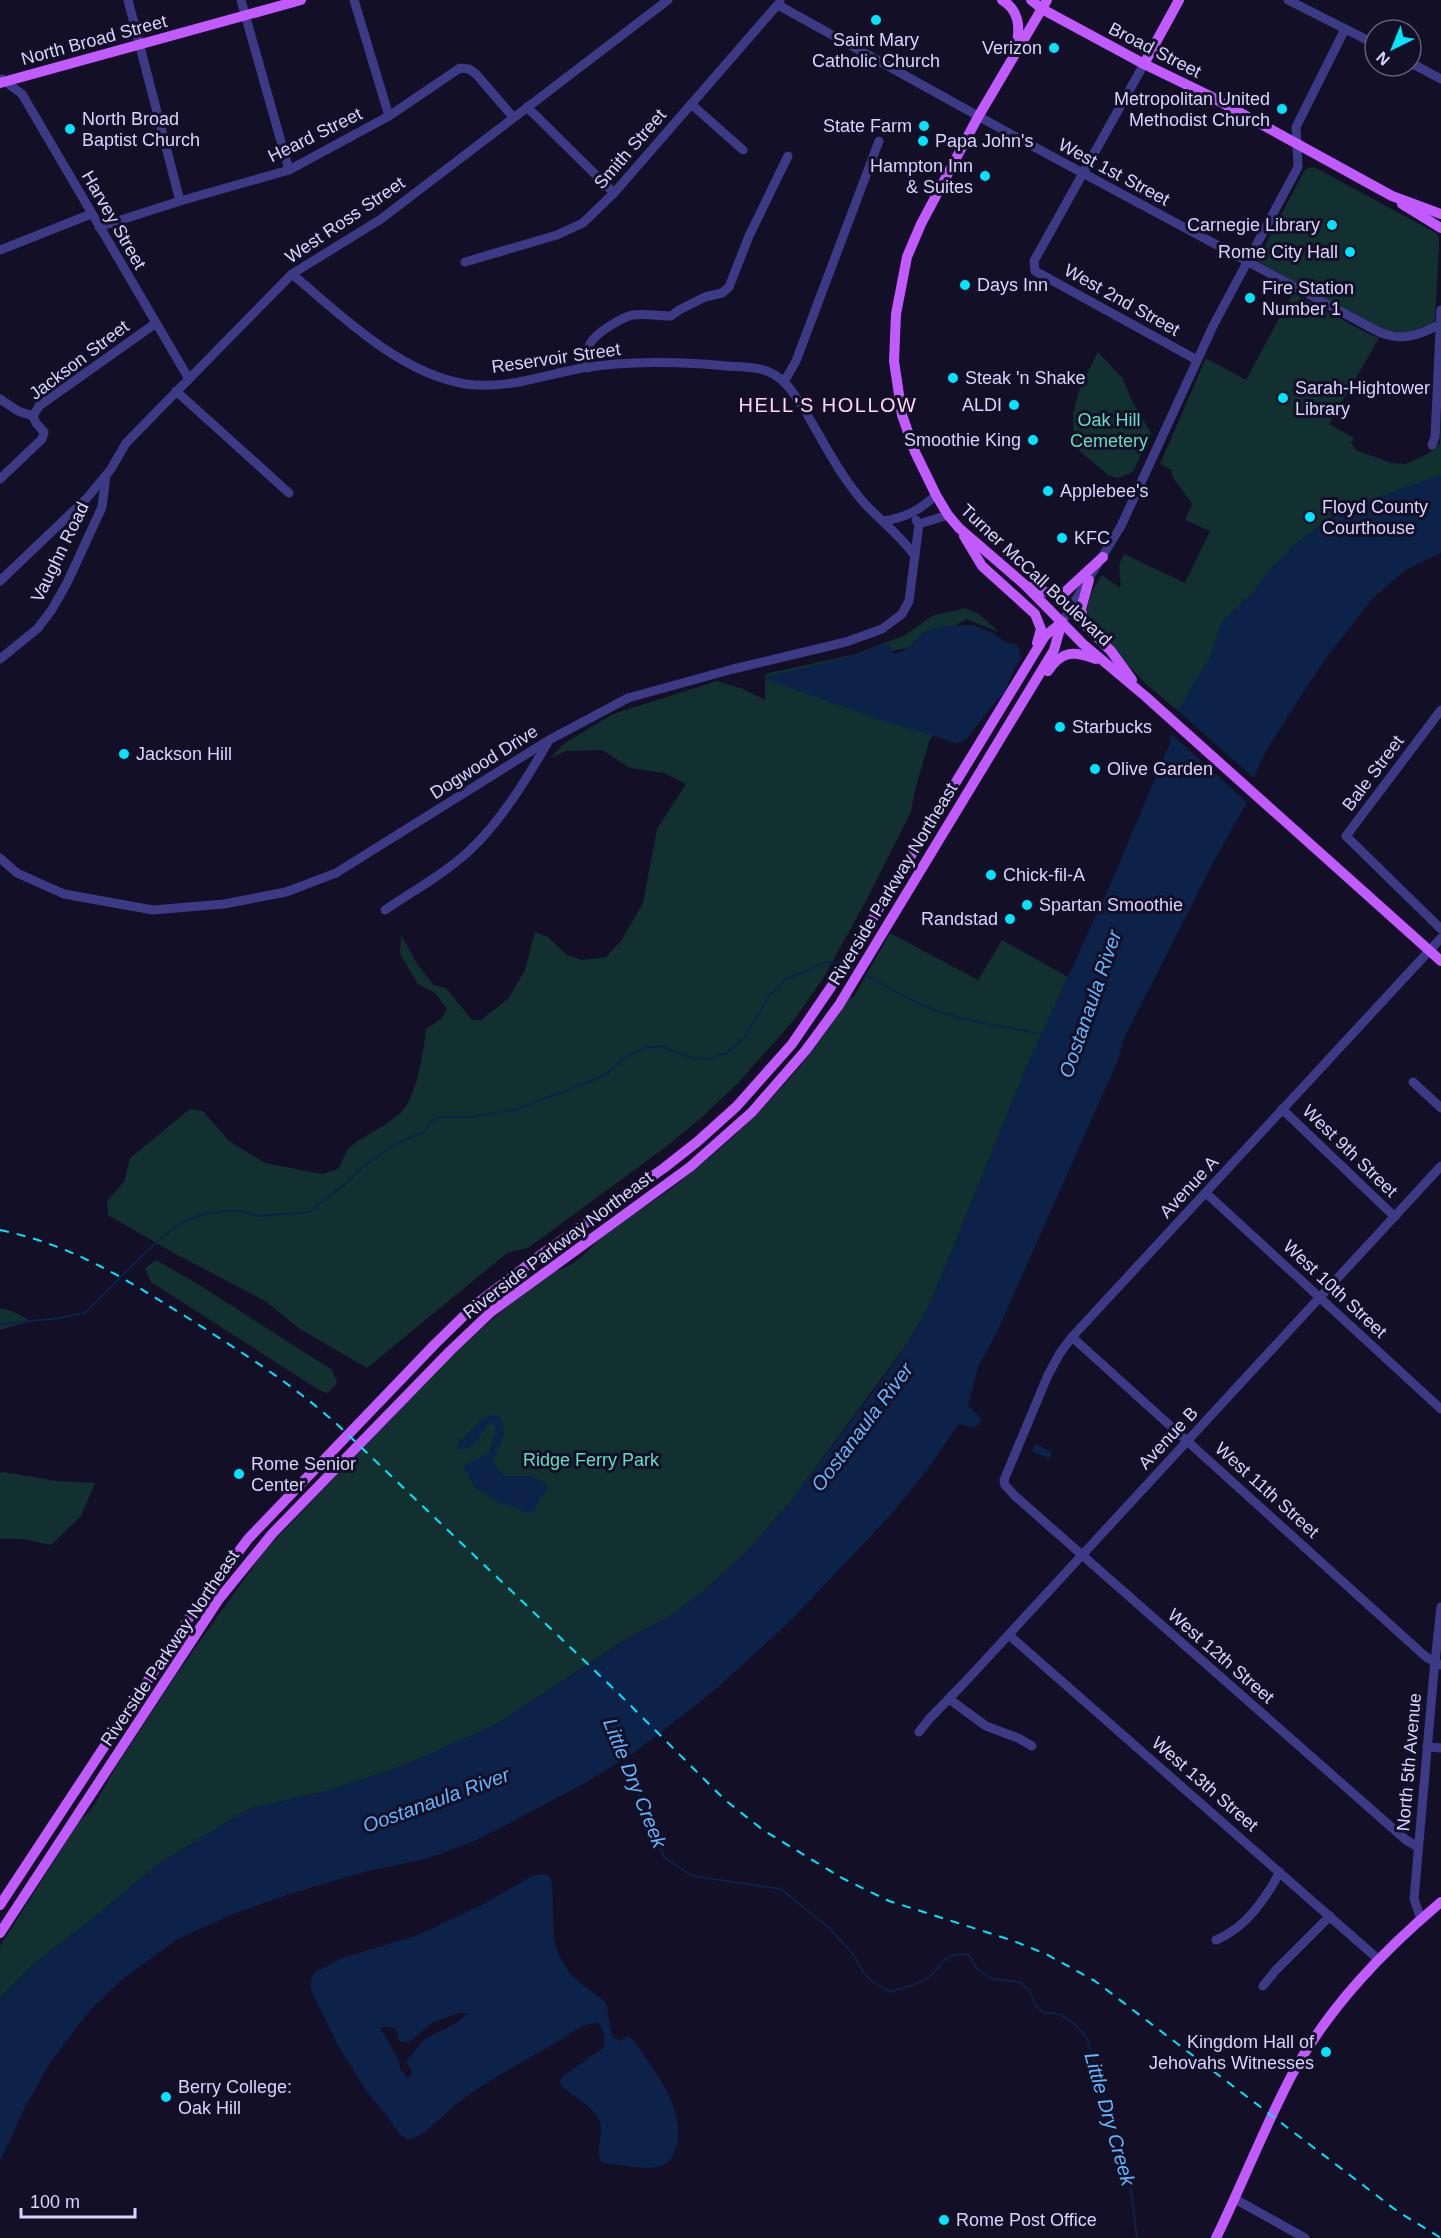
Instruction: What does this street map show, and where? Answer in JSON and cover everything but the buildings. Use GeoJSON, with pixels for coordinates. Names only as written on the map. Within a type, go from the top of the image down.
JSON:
{"type":"FeatureCollection","features":[{"type":"Feature","properties":{"kind":"main road","name":"North Broad Street"},"geometry":{"type":"LineString","coordinates":[[2,81],[301,0]]}},
{"type":"Feature","properties":{"kind":"main road"},"geometry":{"type":"LineString","coordinates":[[1002,0],[1012,8],[1018,18],[1020,29],[1015,52]]}},
{"type":"Feature","properties":{"kind":"main road","name":"Broad Street"},"geometry":{"type":"LineString","coordinates":[[1031,0],[1044,4],[1144,64],[1208,95],[1392,196],[1441,214]]}},
{"type":"Feature","properties":{"kind":"main road"},"geometry":{"type":"LineString","coordinates":[[1144,64],[1179,0]]}},
{"type":"Feature","properties":{"kind":"main road","name":"Turner McCall Boulevard"},"geometry":{"type":"LineString","coordinates":[[1044,4],[978,117],[920,226],[907,258],[896,314],[894,361],[901,408],[915,452],[936,495],[948,515],[960,528],[1025,585],[1083,644],[1441,961]]}},
{"type":"Feature","properties":{"kind":"main road","name":"Broad Street"},"geometry":{"type":"LineString","coordinates":[[1392,196],[1414,213],[1441,228]]}},
{"type":"Feature","properties":{"kind":"main road"},"geometry":{"type":"LineString","coordinates":[[960,528],[981,566],[1035,614],[1040,623],[1041,633],[1034,654]]}},
{"type":"Feature","properties":{"kind":"main road"},"geometry":{"type":"LineString","coordinates":[[1025,585],[1048,594],[1065,592],[1103,556]]}},
{"type":"Feature","properties":{"kind":"main road"},"geometry":{"type":"LineString","coordinates":[[1089,580],[1081,609],[1084,624],[1112,651],[1143,695]]}},
{"type":"Feature","properties":{"kind":"main road","name":"Riverside Parkway Northeast"},"geometry":{"type":"LineString","coordinates":[[0,1905],[194,1610],[248,1539],[387,1393],[475,1305],[542,1254],[664,1168],[724,1118],[780,1058],[809,1021],[831,987],[1045,636],[1062,622]]}},
{"type":"Feature","properties":{"kind":"main road","name":"Riverside Parkway Northeast"},"geometry":{"type":"LineString","coordinates":[[0,1933],[219,1599],[272,1534],[491,1312],[676,1178],[712,1149],[746,1118],[806,1050],[845,994],[1054,650],[1062,622]]}},
{"type":"Feature","properties":{"kind":"main road"},"geometry":{"type":"LineString","coordinates":[[949,823],[959,820],[1054,662],[1076,653],[1103,661]]}},
{"type":"Feature","properties":{"kind":"main road"},"geometry":{"type":"LineString","coordinates":[[1216,2238],[1294,2072],[1333,2011],[1378,1959],[1441,1902]]}},
{"type":"Feature","properties":{"kind":"street"},"geometry":{"type":"LineString","coordinates":[[128,0],[180,201]]}},
{"type":"Feature","properties":{"kind":"street"},"geometry":{"type":"LineString","coordinates":[[241,0],[289,170]]}},
{"type":"Feature","properties":{"kind":"street"},"geometry":{"type":"LineString","coordinates":[[354,0],[389,116]]}},
{"type":"Feature","properties":{"kind":"street","name":"West Ross Street"},"geometry":{"type":"LineString","coordinates":[[0,581],[87,498],[106,476],[126,442],[292,274],[381,219],[668,0]]}},
{"type":"Feature","properties":{"kind":"street"},"geometry":{"type":"LineString","coordinates":[[1288,0],[1363,38]]}},
{"type":"Feature","properties":{"kind":"street","name":"Smith Street"},"geometry":{"type":"LineString","coordinates":[[465,262],[570,231],[583,223],[614,193],[780,2]]}},
{"type":"Feature","properties":{"kind":"street","name":"West 1st Street"},"geometry":{"type":"LineString","coordinates":[[780,2],[978,117],[1388,336],[1405,338],[1440,324]]}},
{"type":"Feature","properties":{"kind":"street","name":"Riverside Parkway Northeast"},"geometry":{"type":"LineString","coordinates":[[1062,622],[1121,526],[1197,360],[1298,167],[1296,127],[1346,29]]}},
{"type":"Feature","properties":{"kind":"street"},"geometry":{"type":"LineString","coordinates":[[1083,174],[1144,64]]}},
{"type":"Feature","properties":{"kind":"street","name":"Heard Street"},"geometry":{"type":"LineString","coordinates":[[99,227],[289,170],[389,116],[451,72],[464,67],[476,74],[513,117]]}},
{"type":"Feature","properties":{"kind":"street"},"geometry":{"type":"LineString","coordinates":[[1423,69],[1441,79]]}},
{"type":"Feature","properties":{"kind":"street","name":"Harvey Street"},"geometry":{"type":"LineString","coordinates":[[2,81],[21,94],[189,379]]}},
{"type":"Feature","properties":{"kind":"street"},"geometry":{"type":"LineString","coordinates":[[691,104],[743,150]]}},
{"type":"Feature","properties":{"kind":"street"},"geometry":{"type":"LineString","coordinates":[[527,107],[614,193]]}},
{"type":"Feature","properties":{"kind":"street"},"geometry":{"type":"LineString","coordinates":[[784,382],[796,361],[879,141]]}},
{"type":"Feature","properties":{"kind":"street"},"geometry":{"type":"LineString","coordinates":[[588,368],[588,349],[591,341],[623,319],[637,315],[671,316],[729,287],[748,236],[788,156]]}},
{"type":"Feature","properties":{"kind":"street","name":"West 2nd Street"},"geometry":{"type":"LineString","coordinates":[[1083,174],[1034,261],[1035,271],[1197,360]]}},
{"type":"Feature","properties":{"kind":"street"},"geometry":{"type":"LineString","coordinates":[[0,250],[91,214]]}},
{"type":"Feature","properties":{"kind":"street","name":"Reservoir Street"},"geometry":{"type":"LineString","coordinates":[[292,274],[396,357],[432,375],[466,384],[507,385],[588,368],[675,362],[760,369],[776,376],[799,400],[848,483],[866,504],[902,538],[915,556]]}},
{"type":"Feature","properties":{"kind":"street"},"geometry":{"type":"LineString","coordinates":[[1432,445],[1435,437],[1441,310]]}},
{"type":"Feature","properties":{"kind":"street","name":"Jackson Street"},"geometry":{"type":"LineString","coordinates":[[0,479],[42,439],[44,432],[33,416],[39,406],[156,323]]}},
{"type":"Feature","properties":{"kind":"street"},"geometry":{"type":"LineString","coordinates":[[177,391],[289,493]]}},
{"type":"Feature","properties":{"kind":"street"},"geometry":{"type":"LineString","coordinates":[[0,399],[18,411],[33,416]]}},
{"type":"Feature","properties":{"kind":"street","name":"Vaughn Road"},"geometry":{"type":"LineString","coordinates":[[0,658],[36,629],[67,583],[102,507],[106,476]]}},
{"type":"Feature","properties":{"kind":"street"},"geometry":{"type":"LineString","coordinates":[[884,521],[902,518],[912,513],[936,495]]}},
{"type":"Feature","properties":{"kind":"street"},"geometry":{"type":"LineString","coordinates":[[912,513],[919,524],[948,515]]}},
{"type":"Feature","properties":{"kind":"street","name":"Dogwood Drive"},"geometry":{"type":"LineString","coordinates":[[0,858],[17,873],[64,894],[153,910],[224,904],[286,892],[336,873],[549,740],[628,698],[733,669],[846,642],[882,629],[902,614],[909,601],[919,524]]}},
{"type":"Feature","properties":{"kind":"street","name":"Bale Street"},"geometry":{"type":"LineString","coordinates":[[1441,710],[1346,836],[1441,929]]}},
{"type":"Feature","properties":{"kind":"street"},"geometry":{"type":"LineString","coordinates":[[385,910],[452,865],[482,839],[517,791],[549,740]]}},
{"type":"Feature","properties":{"kind":"street","name":"Avenue A"},"geometry":{"type":"LineString","coordinates":[[1005,1485],[1006,1474],[1048,1376],[1060,1353],[1072,1337],[1441,938]]}},
{"type":"Feature","properties":{"kind":"street"},"geometry":{"type":"LineString","coordinates":[[1413,1082],[1441,1108]]}},
{"type":"Feature","properties":{"kind":"street","name":"West 9th Street"},"geometry":{"type":"LineString","coordinates":[[1282,1109],[1395,1217]]}},
{"type":"Feature","properties":{"kind":"street","name":"Avenue B"},"geometry":{"type":"LineString","coordinates":[[919,1732],[1441,1166]]}},
{"type":"Feature","properties":{"kind":"street","name":"West 10th Street"},"geometry":{"type":"LineString","coordinates":[[1206,1193],[1441,1409]]}},
{"type":"Feature","properties":{"kind":"street","name":"West 11th Street"},"geometry":{"type":"LineString","coordinates":[[1072,1337],[1426,1657],[1438,1663]]}},
{"type":"Feature","properties":{"kind":"street","name":"West 12th Street"},"geometry":{"type":"LineString","coordinates":[[1005,1485],[1406,1840],[1418,1847]]}},
{"type":"Feature","properties":{"kind":"street","name":"North 5th Avenue"},"geometry":{"type":"LineString","coordinates":[[1421,1919],[1414,1899],[1427,1747],[1438,1663],[1441,1607]]}},
{"type":"Feature","properties":{"kind":"street","name":"West 13th Street"},"geometry":{"type":"LineString","coordinates":[[1009,1635],[1378,1959]]}},
{"type":"Feature","properties":{"kind":"street"},"geometry":{"type":"LineString","coordinates":[[949,1699],[986,1726],[1032,1746]]}},
{"type":"Feature","properties":{"kind":"street"},"geometry":{"type":"LineString","coordinates":[[1427,1747],[1441,1748]]}},
{"type":"Feature","properties":{"kind":"street"},"geometry":{"type":"LineString","coordinates":[[1216,1940],[1232,1932],[1249,1918],[1280,1872]]}},
{"type":"Feature","properties":{"kind":"street"},"geometry":{"type":"LineString","coordinates":[[1263,1986],[1330,1916]]}},
{"type":"Feature","properties":{"kind":"street"},"geometry":{"type":"LineString","coordinates":[[1235,2199],[1305,2238]]}},
{"type":"Feature","properties":{"kind":"green space","name":"Rome City Hall"},"geometry":{"type":"Polygon","coordinates":[[[1314,167],[1436,233],[1439,246],[1435,321],[1432,324],[1407,333],[1380,329],[1257,261],[1304,171],[1314,167]]]}},
{"type":"Feature","properties":{"kind":"green space","name":"Floyd County Courthouse"},"geometry":{"type":"Polygon","coordinates":[[[1293,293],[1379,338],[1329,424],[1354,438],[1351,443],[1356,450],[1391,463],[1406,464],[1429,453],[1440,443],[1441,410],[1441,514],[1208,736],[1147,685],[1088,625],[1087,605],[1102,575],[1119,587],[1121,586],[1119,565],[1124,554],[1185,583],[1210,531],[1185,520],[1192,504],[1172,476],[1172,470],[1160,464],[1206,358],[1246,380],[1293,293]]]}},
{"type":"Feature","properties":{"kind":"green space","name":"Oak Hill Cemetery"},"geometry":{"type":"Polygon","coordinates":[[[1098,352],[1123,379],[1133,403],[1151,433],[1133,472],[1118,478],[1108,475],[1074,446],[1073,413],[1080,387],[1098,352]]]}},
{"type":"Feature","properties":{"kind":"green space"},"geometry":{"type":"Polygon","coordinates":[[[965,608],[979,614],[999,632],[966,619],[928,643],[888,652],[946,726],[930,739],[911,812],[867,899],[824,977],[794,1020],[739,1082],[700,1119],[663,1149],[528,1248],[507,1253],[367,1368],[300,1329],[265,1301],[108,1215],[107,1201],[124,1182],[130,1158],[190,1109],[203,1111],[229,1141],[265,1163],[322,1174],[338,1169],[349,1148],[397,1116],[408,1103],[416,1083],[426,1029],[441,1019],[447,1009],[435,993],[418,984],[400,954],[401,935],[417,964],[434,985],[446,988],[472,1020],[481,1020],[508,999],[525,970],[535,932],[548,937],[567,955],[582,960],[606,957],[621,941],[643,903],[657,829],[686,784],[664,773],[630,768],[602,750],[566,751],[550,758],[565,743],[613,714],[717,681],[743,689],[765,700],[765,674],[856,654],[905,635],[932,616],[965,608]]]}},
{"type":"Feature","properties":{"kind":"green space","name":"Ridge Ferry Park"},"geometry":{"type":"Polygon","coordinates":[[[890,933],[978,980],[1002,940],[1068,977],[1027,1066],[932,1299],[909,1341],[791,1501],[750,1548],[704,1591],[672,1615],[625,1640],[495,1725],[400,1767],[326,1791],[249,1809],[161,1862],[34,1964],[0,1998],[0,1946],[78,1823],[93,1807],[117,1765],[178,1672],[265,1550],[455,1352],[504,1309],[556,1270],[577,1260],[607,1233],[664,1194],[730,1140],[795,1072],[833,1022],[850,995],[853,998],[890,933]]]}},
{"type":"Feature","properties":{"kind":"green space"},"geometry":{"type":"Polygon","coordinates":[[[156,1260],[201,1286],[332,1370],[337,1383],[328,1393],[319,1390],[151,1282],[145,1268],[156,1260]]]}},
{"type":"Feature","properties":{"kind":"green space"},"geometry":{"type":"Polygon","coordinates":[[[0,1308],[12,1311],[31,1321],[0,1330],[0,1308]]]}},
{"type":"Feature","properties":{"kind":"green space"},"geometry":{"type":"Polygon","coordinates":[[[0,1473],[57,1481],[95,1483],[81,1516],[51,1545],[22,1539],[0,1539],[0,1473]]]}},
{"type":"Feature","properties":{"kind":"water","name":"Oostanaula River"},"geometry":{"type":"Polygon","coordinates":[[[1441,475],[1441,553],[1407,569],[1372,599],[1306,688],[1266,751],[1256,772],[1246,804],[1214,861],[1123,1040],[1118,1060],[996,1334],[978,1367],[968,1406],[981,1418],[978,1425],[973,1427],[959,1424],[927,1470],[889,1517],[789,1622],[715,1690],[634,1753],[585,1783],[479,1839],[425,1859],[364,1872],[230,1915],[176,1940],[123,1979],[90,2010],[52,2060],[24,2109],[0,2162],[0,1998],[34,1964],[161,1862],[249,1809],[326,1791],[400,1767],[495,1725],[626,1640],[672,1615],[704,1591],[750,1548],[791,1501],[909,1341],[932,1299],[1027,1066],[1115,874],[1169,745],[1175,714],[1210,657],[1222,621],[1253,592],[1272,566],[1292,546],[1340,510],[1441,475]]]}},
{"type":"Feature","properties":{"kind":"water"},"geometry":{"type":"Polygon","coordinates":[[[973,625],[993,633],[1005,642],[1015,644],[1019,648],[1021,659],[1015,667],[1005,692],[967,739],[958,743],[881,720],[762,678],[861,654],[882,644],[890,645],[894,654],[905,650],[930,629],[973,625]]]}},
{"type":"Feature","properties":{"kind":"water"},"geometry":{"type":"Polygon","coordinates":[[[497,1415],[504,1432],[493,1462],[504,1476],[530,1476],[546,1483],[548,1489],[539,1500],[535,1511],[528,1513],[497,1501],[476,1489],[463,1466],[489,1453],[496,1428],[490,1422],[468,1448],[457,1449],[458,1443],[484,1418],[497,1415]]]}},
{"type":"Feature","properties":{"kind":"water"},"geometry":{"type":"Polygon","coordinates":[[[1035,1444],[1052,1452],[1049,1459],[1032,1451],[1035,1444]]]}},
{"type":"Feature","properties":{"kind":"water"},"geometry":{"type":"Polygon","coordinates":[[[545,1874],[550,1877],[554,1940],[559,1956],[578,1981],[604,2001],[612,2037],[620,2041],[627,2036],[635,2043],[659,2077],[671,2099],[678,2135],[673,2155],[663,2165],[642,2168],[603,2163],[599,2156],[601,2127],[599,2120],[590,2108],[559,2083],[562,2077],[603,2048],[604,2035],[598,2023],[581,2027],[495,2078],[459,2102],[422,2134],[408,2140],[399,2134],[367,2092],[337,2044],[311,1990],[311,1979],[315,1972],[342,1958],[418,1935],[483,1904],[535,1875],[545,1874]],[[461,2012],[434,2022],[408,2043],[399,2041],[397,2032],[393,2028],[380,2028],[399,2060],[400,2069],[407,2078],[412,2072],[406,2061],[422,2042],[467,2014],[461,2012]]]}},
{"type":"Feature","properties":{"kind":"pier"},"geometry":{"type":"Polygon","coordinates":[[[1175,708],[1256,780],[1249,804],[1169,732],[1175,708]]]}},
{"type":"Feature","properties":{"kind":"waterway"},"geometry":{"type":"LineString","coordinates":[[0,1324],[85,1313],[148,1250],[179,1224],[200,1215],[223,1211],[240,1211],[258,1216],[309,1212],[344,1185],[361,1168],[394,1145],[425,1131],[431,1122],[441,1117],[470,1117],[518,1109],[606,1075],[625,1057],[644,1048],[661,1046],[700,1059],[727,1053],[745,1037],[769,996],[785,980],[827,962],[842,963]]}},
{"type":"Feature","properties":{"kind":"waterway"},"geometry":{"type":"LineString","coordinates":[[863,973],[932,1009],[977,1022],[1040,1034]]}},
{"type":"Feature","properties":{"kind":"waterway","name":"Little Dry Creek"},"geometry":{"type":"LineString","coordinates":[[624,1756],[664,1857],[692,1876],[781,1889],[828,1927],[853,1954],[863,1972],[873,1982],[890,1992],[922,1981],[952,1955],[969,1955],[977,1969],[992,1979],[1020,1982],[1029,1990],[1035,2005],[1045,2013],[1058,2014],[1073,2023],[1087,2038],[1131,2191],[1137,2238]]}},
{"type":"Feature","properties":{"kind":"railway"},"geometry":{"type":"LineString","coordinates":[[0,1230],[52,1245],[121,1277],[228,1343],[322,1411],[617,1692],[725,1800],[763,1830],[842,1878],[889,1901],[1011,1940],[1046,1954],[1095,1981],[1397,2211],[1441,2238]]}},
{"type":"Feature","properties":{"kind":"place","name":"Saint Mary Catholic Church"},"geometry":{"type":"Point","coordinates":[876,20]}},
{"type":"Feature","properties":{"kind":"place","name":"Verizon"},"geometry":{"type":"Point","coordinates":[1054,48]}},
{"type":"Feature","properties":{"kind":"place","name":"Metropolitan United Methodist Church"},"geometry":{"type":"Point","coordinates":[1282,109]}},
{"type":"Feature","properties":{"kind":"place","name":"State Farm"},"geometry":{"type":"Point","coordinates":[924,126]}},
{"type":"Feature","properties":{"kind":"place","name":"North Broad Baptist Church"},"geometry":{"type":"Point","coordinates":[70,129]}},
{"type":"Feature","properties":{"kind":"place","name":"Papa John's"},"geometry":{"type":"Point","coordinates":[923,141]}},
{"type":"Feature","properties":{"kind":"place","name":"Hampton Inn & Suites"},"geometry":{"type":"Point","coordinates":[985,176]}},
{"type":"Feature","properties":{"kind":"place","name":"Carnegie Library"},"geometry":{"type":"Point","coordinates":[1332,225]}},
{"type":"Feature","properties":{"kind":"place","name":"Rome City Hall"},"geometry":{"type":"Point","coordinates":[1350,252]}},
{"type":"Feature","properties":{"kind":"place","name":"Days Inn"},"geometry":{"type":"Point","coordinates":[965,285]}},
{"type":"Feature","properties":{"kind":"place","name":"Fire Station Number 1"},"geometry":{"type":"Point","coordinates":[1250,298]}},
{"type":"Feature","properties":{"kind":"place","name":"Steak 'n Shake"},"geometry":{"type":"Point","coordinates":[953,378]}},
{"type":"Feature","properties":{"kind":"place","name":"Sarah-Hightower Library"},"geometry":{"type":"Point","coordinates":[1283,398]}},
{"type":"Feature","properties":{"kind":"place","name":"ALDI"},"geometry":{"type":"Point","coordinates":[1014,405]}},
{"type":"Feature","properties":{"kind":"place","name":"Smoothie King"},"geometry":{"type":"Point","coordinates":[1033,440]}},
{"type":"Feature","properties":{"kind":"place","name":"Applebee's"},"geometry":{"type":"Point","coordinates":[1048,491]}},
{"type":"Feature","properties":{"kind":"place","name":"Floyd County Courthouse"},"geometry":{"type":"Point","coordinates":[1310,517]}},
{"type":"Feature","properties":{"kind":"place","name":"KFC"},"geometry":{"type":"Point","coordinates":[1062,538]}},
{"type":"Feature","properties":{"kind":"place","name":"Starbucks"},"geometry":{"type":"Point","coordinates":[1060,727]}},
{"type":"Feature","properties":{"kind":"place","name":"Jackson Hill"},"geometry":{"type":"Point","coordinates":[124,754]}},
{"type":"Feature","properties":{"kind":"place","name":"Olive Garden"},"geometry":{"type":"Point","coordinates":[1095,769]}},
{"type":"Feature","properties":{"kind":"place","name":"Chick-fil-A"},"geometry":{"type":"Point","coordinates":[991,875]}},
{"type":"Feature","properties":{"kind":"place","name":"Spartan Smoothie"},"geometry":{"type":"Point","coordinates":[1027,905]}},
{"type":"Feature","properties":{"kind":"place","name":"Randstad"},"geometry":{"type":"Point","coordinates":[1010,919]}},
{"type":"Feature","properties":{"kind":"place","name":"Rome Senior Center"},"geometry":{"type":"Point","coordinates":[239,1474]}},
{"type":"Feature","properties":{"kind":"place","name":"Kingdom Hall of Jehovahs Witnesses"},"geometry":{"type":"Point","coordinates":[1326,2052]}},
{"type":"Feature","properties":{"kind":"place","name":"Berry College: Oak Hill"},"geometry":{"type":"Point","coordinates":[166,2097]}},
{"type":"Feature","properties":{"kind":"place","name":"Rome Post Office"},"geometry":{"type":"Point","coordinates":[944,2220]}},
{"type":"Feature","properties":{"kind":"district","name":"HELL'S HOLLOW"},"geometry":{"type":"Point","coordinates":[828,405]}}]}
